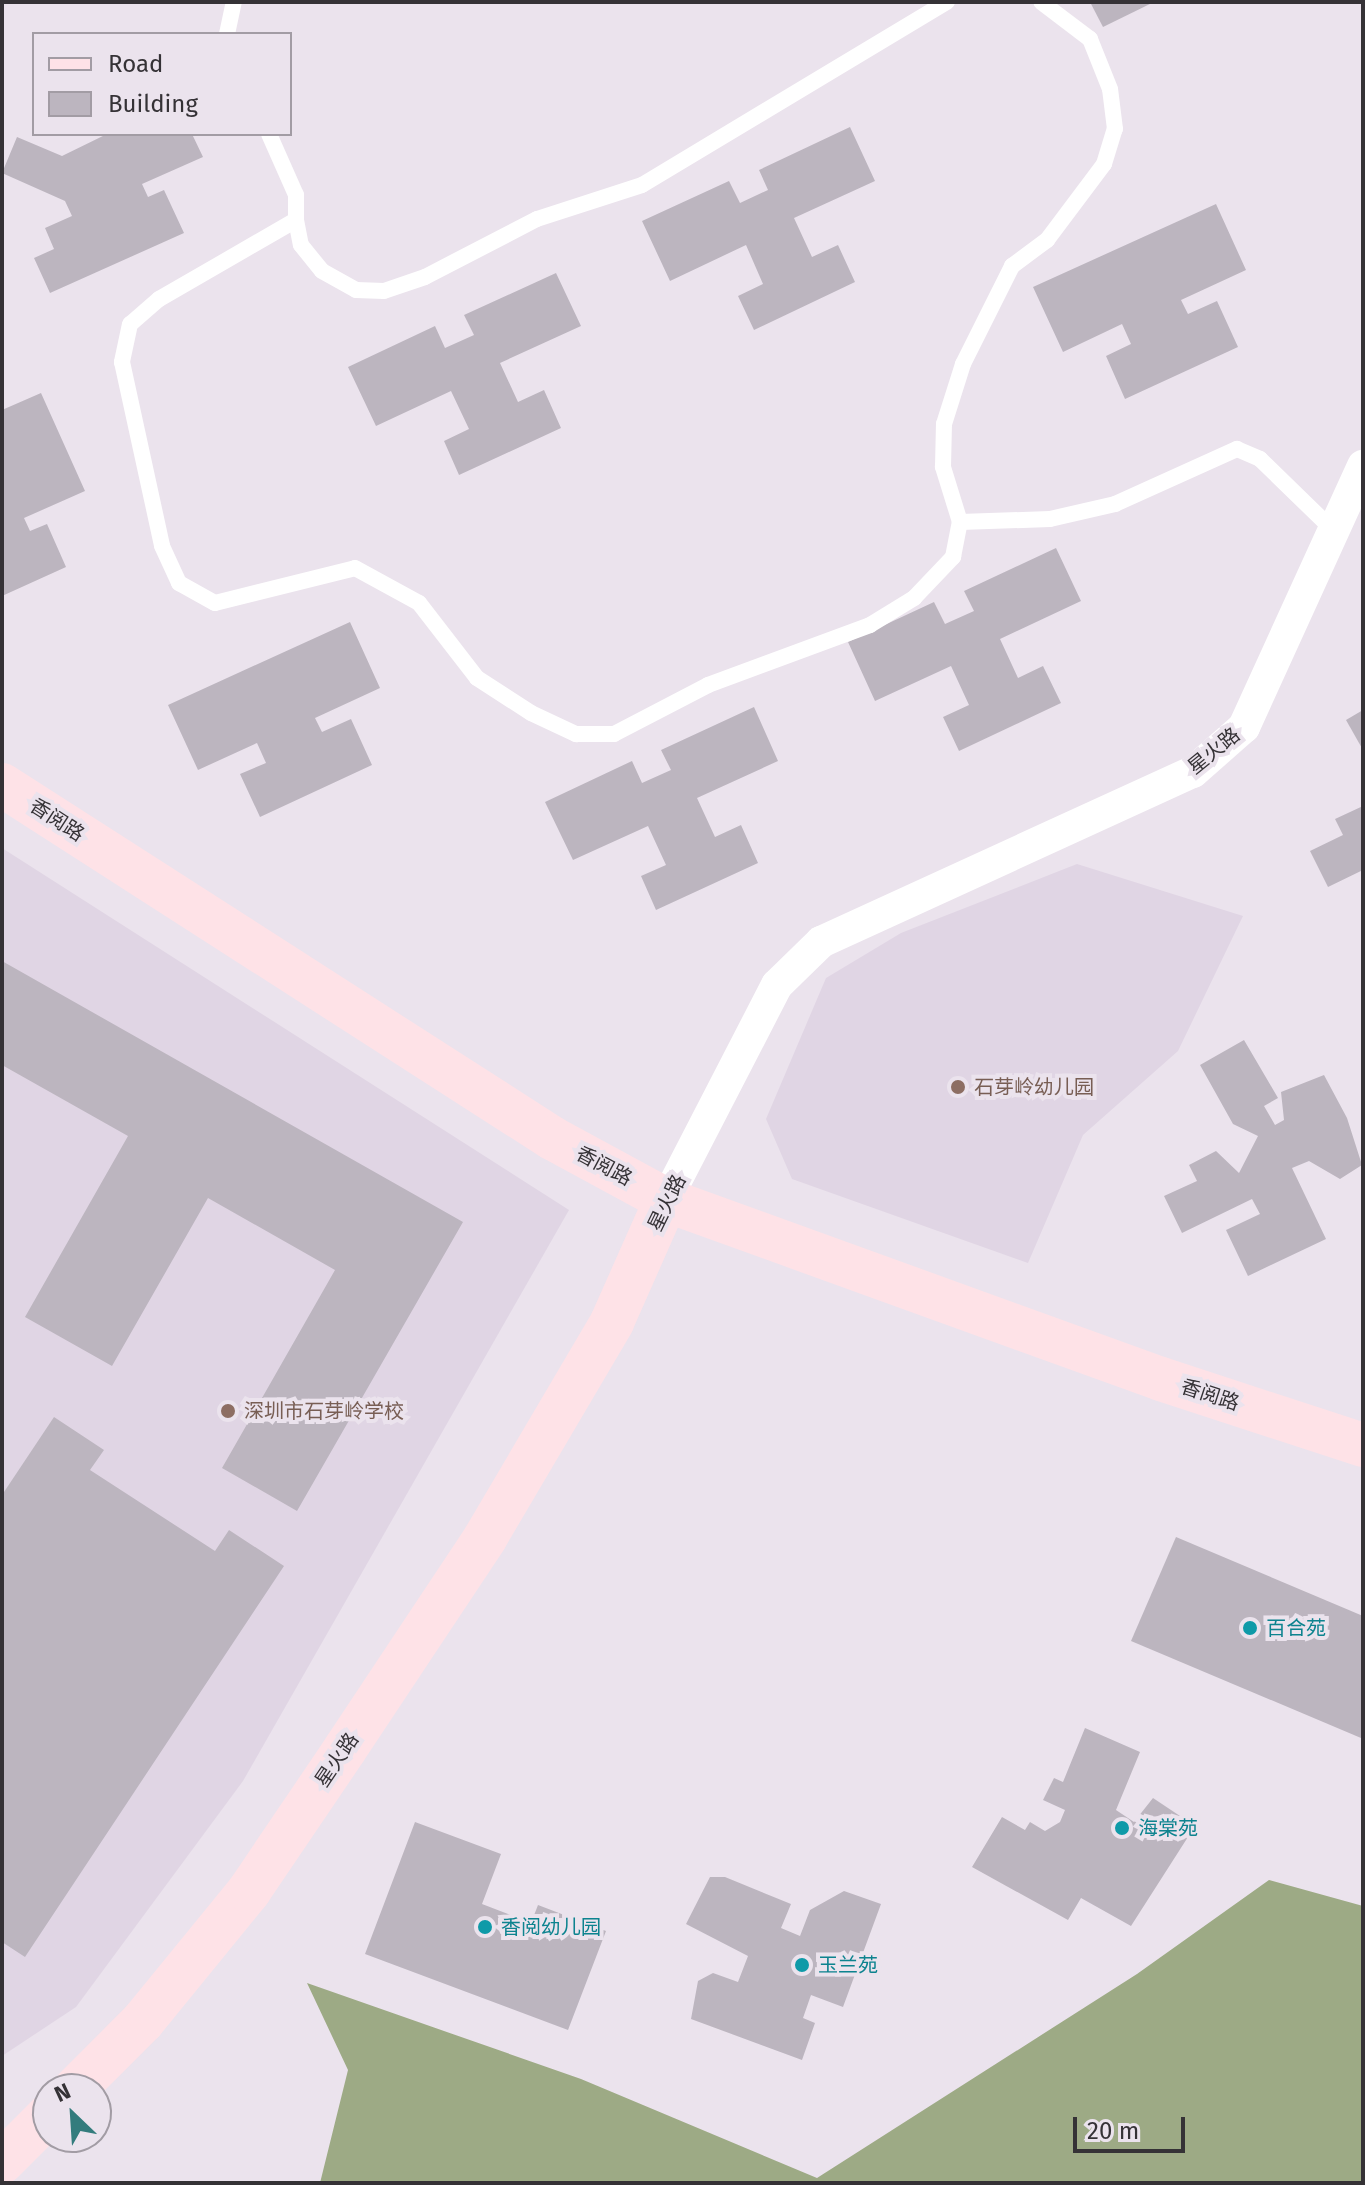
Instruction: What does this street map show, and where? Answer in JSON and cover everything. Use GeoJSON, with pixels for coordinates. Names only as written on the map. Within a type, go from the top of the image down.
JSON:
{"type":"FeatureCollection","features":[{"type":"Feature","properties":{"kind":"street","name":"星火路"},"geometry":{"type":"LineString","coordinates":[[91,2073],[143,2021],[249,1891],[485,1538],[604,1335],[666,1200],[777,985],[821,942],[1193,772],[1244,727],[1363,466]]}},
{"type":"Feature","properties":{"kind":"street","name":"香阅路"},"geometry":{"type":"LineString","coordinates":[[2,785],[552,1138],[666,1200],[1161,1379],[1363,1445]]}},
{"type":"Feature","properties":{"kind":"street"},"geometry":{"type":"LineString","coordinates":[[2,2162],[32,2132]]}},
{"type":"Feature","properties":{"kind":"lane"},"geometry":{"type":"LineString","coordinates":[[227,32],[234,2]]}},
{"type":"Feature","properties":{"kind":"lane"},"geometry":{"type":"LineString","coordinates":[[270,136],[296,195],[296,220],[301,245],[322,271],[356,290],[384,291],[412,282],[537,219],[642,185],[947,2]]}},
{"type":"Feature","properties":{"kind":"lane"},"geometry":{"type":"LineString","coordinates":[[296,220],[159,299],[130,324],[122,362],[162,546],[179,583],[215,603],[355,568],[419,603],[477,678],[531,713],[576,734],[614,734],[708,685],[870,625],[914,598],[953,557],[960,522],[943,467],[944,424],[963,364],[1012,266],[1047,240],[1104,164],[1115,129],[1110,89],[1090,39],[1041,2]]}},
{"type":"Feature","properties":{"kind":"lane"},"geometry":{"type":"LineString","coordinates":[[960,522],[1050,519],[1115,504],[1237,449],[1260,459],[1334,531]]}},
{"type":"Feature","properties":{"kind":"shaded area","name":"深圳市石芽岭学校"},"geometry":{"type":"Polygon","coordinates":[[[2,848],[569,1210],[243,1781],[76,2007],[2,2056],[2,848]]]}},
{"type":"Feature","properties":{"kind":"shaded area","name":"石芽岭幼儿园"},"geometry":{"type":"Polygon","coordinates":[[[1077,864],[1243,916],[1178,1051],[1083,1135],[1028,1263],[792,1179],[766,1119],[826,978],[901,933],[1077,864]]]}},
{"type":"Feature","properties":{"kind":"green space"},"geometry":{"type":"Polygon","coordinates":[[[1269,1880],[1363,1906],[1363,2183],[320,2183],[348,2070],[307,1983],[581,2079],[817,2178],[1137,1974],[1269,1880]]]}},
{"type":"Feature","properties":{"kind":"building"},"geometry":{"type":"Polygon","coordinates":[[[1090,2],[1154,2],[1103,27],[1090,2]]]}},
{"type":"Feature","properties":{"kind":"building"},"geometry":{"type":"Polygon","coordinates":[[[850,127],[875,181],[794,218],[812,257],[838,245],[855,282],[754,330],[738,296],[763,284],[746,245],[670,281],[642,221],[729,181],[740,203],[768,190],[759,170],[850,127]]]}},
{"type":"Feature","properties":{"kind":"building"},"geometry":{"type":"Polygon","coordinates":[[[103,136],[193,136],[203,157],[142,184],[148,197],[164,190],[184,233],[50,293],[34,258],[54,249],[45,228],[72,216],[65,201],[2,173],[17,137],[62,156],[103,136]]]}},
{"type":"Feature","properties":{"kind":"building"},"geometry":{"type":"Polygon","coordinates":[[[1216,204],[1246,270],[1181,300],[1188,314],[1217,301],[1238,347],[1125,399],[1106,356],[1131,344],[1122,324],[1063,352],[1033,287],[1216,204]]]}},
{"type":"Feature","properties":{"kind":"building"},"geometry":{"type":"Polygon","coordinates":[[[556,273],[581,326],[500,363],[518,402],[544,390],[561,428],[459,475],[444,441],[469,429],[451,391],[376,426],[348,367],[435,326],[445,348],[474,335],[464,315],[556,273]]]}},
{"type":"Feature","properties":{"kind":"building"},"geometry":{"type":"Polygon","coordinates":[[[41,393],[85,491],[24,518],[30,531],[47,524],[66,567],[2,596],[2,410],[41,393]]]}},
{"type":"Feature","properties":{"kind":"building"},"geometry":{"type":"Polygon","coordinates":[[[1056,548],[1081,601],[1000,639],[1018,678],[1043,666],[1061,703],[959,751],[943,717],[969,705],[951,666],[875,701],[848,642],[934,602],[945,624],[974,611],[964,591],[1056,548]]]}},
{"type":"Feature","properties":{"kind":"building"},"geometry":{"type":"Polygon","coordinates":[[[350,622],[380,688],[315,718],[322,732],[351,719],[372,765],[260,817],[240,774],[266,763],[257,743],[198,770],[168,705],[350,622]]]}},
{"type":"Feature","properties":{"kind":"building"},"geometry":{"type":"Polygon","coordinates":[[[754,707],[778,761],[697,798],[715,837],[741,825],[758,863],[656,910],[641,876],[666,865],[648,826],[573,860],[545,802],[632,761],[642,783],[671,770],[661,750],[754,707]]]}},
{"type":"Feature","properties":{"kind":"building"},"geometry":{"type":"Polygon","coordinates":[[[1363,710],[1363,750],[1346,720],[1363,710]]]}},
{"type":"Feature","properties":{"kind":"building"},"geometry":{"type":"Polygon","coordinates":[[[1363,806],[1363,870],[1328,887],[1310,851],[1343,835],[1335,819],[1363,806]]]}},
{"type":"Feature","properties":{"kind":"building"},"geometry":{"type":"Polygon","coordinates":[[[2,961],[463,1222],[297,1511],[222,1468],[335,1270],[208,1198],[112,1366],[25,1317],[128,1136],[2,1065],[2,961]]]}},
{"type":"Feature","properties":{"kind":"building"},"geometry":{"type":"Polygon","coordinates":[[[1244,1040],[1278,1098],[1264,1106],[1275,1125],[1284,1120],[1281,1092],[1324,1075],[1347,1118],[1362,1165],[1340,1179],[1309,1161],[1292,1168],[1326,1239],[1248,1276],[1226,1230],[1260,1214],[1252,1199],[1182,1233],[1164,1196],[1197,1181],[1189,1165],[1216,1151],[1239,1173],[1258,1136],[1233,1124],[1200,1065],[1244,1040]]]}},
{"type":"Feature","properties":{"kind":"building"},"geometry":{"type":"Polygon","coordinates":[[[54,1417],[104,1450],[90,1470],[215,1551],[229,1530],[284,1566],[25,1957],[2,1942],[2,1495],[54,1417]]]}},
{"type":"Feature","properties":{"kind":"building","name":"百合苑"},"geometry":{"type":"Polygon","coordinates":[[[1176,1537],[1363,1616],[1361,1738],[1131,1641],[1176,1537]]]}},
{"type":"Feature","properties":{"kind":"building","name":"海棠苑"},"geometry":{"type":"Polygon","coordinates":[[[1085,1728],[1140,1752],[1116,1810],[1134,1822],[1153,1798],[1195,1826],[1131,1926],[1081,1898],[1068,1920],[972,1867],[1002,1817],[1025,1830],[1030,1822],[1045,1831],[1060,1822],[1065,1810],[1043,1800],[1054,1778],[1063,1782],[1085,1728]]]}},
{"type":"Feature","properties":{"kind":"building","name":"香阅幼儿园"},"geometry":{"type":"Polygon","coordinates":[[[415,1822],[501,1854],[482,1904],[531,1923],[538,1905],[606,1931],[568,2030],[365,1954],[415,1822]]]}},
{"type":"Feature","properties":{"kind":"building","name":"玉兰苑"},"geometry":{"type":"Polygon","coordinates":[[[710,1877],[725,1877],[791,1904],[781,1928],[800,1936],[810,1910],[844,1891],[881,1904],[843,2007],[811,1995],[803,2018],[815,2023],[802,2060],[691,2019],[698,1981],[713,1973],[738,1982],[748,1956],[686,1924],[710,1877]]]}},
{"type":"Feature","properties":{"kind":"place","name":"石芽岭幼儿园"},"geometry":{"type":"Point","coordinates":[958,1087]}},
{"type":"Feature","properties":{"kind":"place","name":"深圳市石芽岭学校"},"geometry":{"type":"Point","coordinates":[228,1411]}},
{"type":"Feature","properties":{"kind":"place","name":"百合苑"},"geometry":{"type":"Point","coordinates":[1250,1628]}},
{"type":"Feature","properties":{"kind":"place","name":"海棠苑"},"geometry":{"type":"Point","coordinates":[1122,1828]}},
{"type":"Feature","properties":{"kind":"place","name":"香阅幼儿园"},"geometry":{"type":"Point","coordinates":[485,1927]}},
{"type":"Feature","properties":{"kind":"place","name":"玉兰苑"},"geometry":{"type":"Point","coordinates":[802,1965]}}]}
